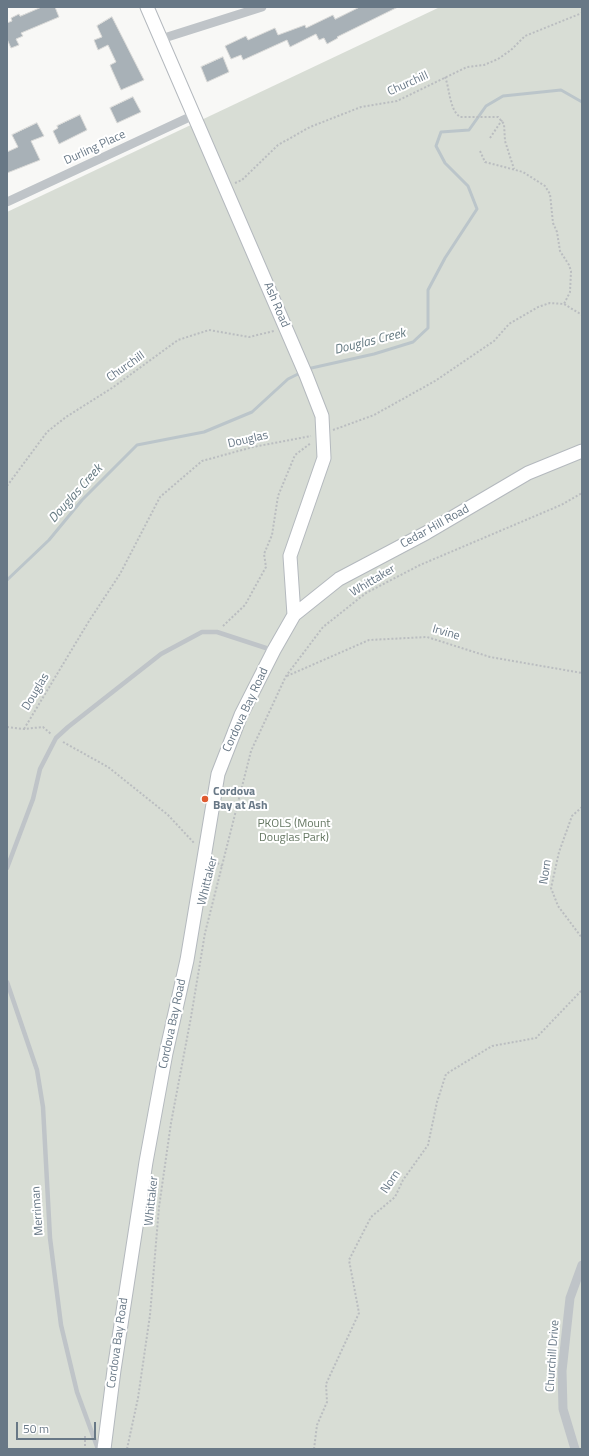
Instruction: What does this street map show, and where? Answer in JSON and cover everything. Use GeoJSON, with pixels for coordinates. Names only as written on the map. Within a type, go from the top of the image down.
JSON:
{"type":"FeatureCollection","features":[{"type":"Feature","properties":{"kind":"main road","name":"Ash Road"},"geometry":{"type":"LineString","coordinates":[[147,7],[306,375],[322,416],[324,458],[290,556],[294,615]]}},
{"type":"Feature","properties":{"kind":"main road","name":"Cedar Hill Road"},"geometry":{"type":"LineString","coordinates":[[294,615],[340,579],[426,533],[528,474],[582,451]]}},
{"type":"Feature","properties":{"kind":"main road","name":"Cordova Bay Road"},"geometry":{"type":"LineString","coordinates":[[104,1449],[114,1370],[146,1162],[166,1053],[187,960],[218,774],[241,715],[274,650],[294,615]]}},
{"type":"Feature","properties":{"kind":"street"},"geometry":{"type":"LineString","coordinates":[[161,39],[262,7]]}},
{"type":"Feature","properties":{"kind":"street","name":"Durling Place"},"geometry":{"type":"LineString","coordinates":[[7,202],[194,115]]}},
{"type":"Feature","properties":{"kind":"street","name":"Churchill Drive"},"geometry":{"type":"LineString","coordinates":[[575,1449],[563,1409],[562,1371],[570,1298],[582,1265]]}},
{"type":"Feature","properties":{"kind":"lane"},"geometry":{"type":"LineString","coordinates":[[7,868],[33,799],[40,769],[56,738],[68,726],[161,654],[202,632],[218,632],[274,650]]}},
{"type":"Feature","properties":{"kind":"lane","name":"Merriman"},"geometry":{"type":"LineString","coordinates":[[7,982],[37,1070],[43,1107],[50,1238],[60,1324],[77,1392],[98,1449]]}},
{"type":"Feature","properties":{"kind":"path","name":"Churchill"},"geometry":{"type":"LineString","coordinates":[[225,188],[242,180],[278,145],[310,127],[361,107],[397,101],[467,67],[484,65],[498,59],[511,50],[525,36],[582,13]]}},
{"type":"Feature","properties":{"kind":"path"},"geometry":{"type":"LineString","coordinates":[[444,77],[455,113],[460,117],[467,116],[490,119],[498,117],[502,120],[505,128],[505,141],[514,169]]}},
{"type":"Feature","properties":{"kind":"path"},"geometry":{"type":"LineString","coordinates":[[490,138],[502,120]]}},
{"type":"Feature","properties":{"kind":"path"},"geometry":{"type":"LineString","coordinates":[[480,151],[485,162],[514,169],[532,177],[545,186],[550,194],[553,223],[557,232],[560,251],[571,271],[570,292],[564,304],[582,315]]}},
{"type":"Feature","properties":{"kind":"path","name":"Douglas"},"geometry":{"type":"LineString","coordinates":[[24,729],[89,621],[120,574],[160,497],[202,461],[253,447],[323,434],[374,415],[436,381],[494,341],[509,324],[538,307],[550,303],[564,304]]}},
{"type":"Feature","properties":{"kind":"path","name":"Churchill"},"geometry":{"type":"LineString","coordinates":[[7,486],[47,432],[66,417],[112,388],[178,340],[209,330],[249,337],[285,328]]}},
{"type":"Feature","properties":{"kind":"path"},"geometry":{"type":"LineString","coordinates":[[218,632],[245,605],[266,567],[264,554],[272,535],[278,496],[295,455],[323,434]]}},
{"type":"Feature","properties":{"kind":"path","name":"Whittaker"},"geometry":{"type":"LineString","coordinates":[[127,1449],[138,1398],[150,1315],[159,1207],[171,1123],[191,1017],[204,933],[251,751],[286,676],[323,627],[366,593],[420,565],[561,505],[582,494]]}},
{"type":"Feature","properties":{"kind":"path","name":"Irvine"},"geometry":{"type":"LineString","coordinates":[[286,676],[369,640],[427,636],[490,657],[582,673]]}},
{"type":"Feature","properties":{"kind":"path"},"geometry":{"type":"LineString","coordinates":[[7,727],[24,729],[43,727],[56,738],[108,767],[168,815],[204,855],[222,866]]}},
{"type":"Feature","properties":{"kind":"path","name":"Norn"},"geometry":{"type":"LineString","coordinates":[[582,807],[572,816],[559,852],[551,888],[558,906],[582,938]]}},
{"type":"Feature","properties":{"kind":"path","name":"Norn"},"geometry":{"type":"LineString","coordinates":[[314,1449],[317,1425],[327,1402],[326,1384],[359,1313],[349,1260],[371,1217],[395,1197],[403,1180],[428,1145],[437,1102],[446,1074],[492,1046],[536,1038],[582,990]]}},
{"type":"Feature","properties":{"kind":"green space","name":"PKOLS (Mount Douglas Park)"},"geometry":{"type":"Polygon","coordinates":[[[440,7],[582,7],[582,1449],[7,1449],[7,212],[440,7]]]}},
{"type":"Feature","properties":{"kind":"building"},"geometry":{"type":"Polygon","coordinates":[[[42,7],[55,7],[59,17],[21,33],[23,36],[16,39],[19,45],[11,48],[7,39],[7,23],[12,21],[11,18],[19,14],[20,16],[42,7]]]}},
{"type":"Feature","properties":{"kind":"building"},"geometry":{"type":"Polygon","coordinates":[[[360,7],[398,7],[337,37],[338,38],[327,44],[324,38],[319,40],[316,34],[290,47],[287,40],[243,60],[241,55],[231,59],[225,46],[246,36],[248,40],[275,28],[278,35],[305,25],[306,28],[333,15],[335,19],[360,7]]]}},
{"type":"Feature","properties":{"kind":"building"},"geometry":{"type":"Polygon","coordinates":[[[112,17],[144,80],[121,90],[110,65],[116,62],[108,45],[98,50],[94,40],[102,37],[97,26],[112,17]]]}},
{"type":"Feature","properties":{"kind":"building"},"geometry":{"type":"Polygon","coordinates":[[[223,57],[229,72],[207,82],[201,67],[223,57]]]}},
{"type":"Feature","properties":{"kind":"building"},"geometry":{"type":"Polygon","coordinates":[[[133,97],[141,112],[117,123],[110,108],[133,97]]]}},
{"type":"Feature","properties":{"kind":"building"},"geometry":{"type":"Polygon","coordinates":[[[80,115],[87,130],[59,144],[53,131],[58,128],[57,126],[80,115]]]}},
{"type":"Feature","properties":{"kind":"building"},"geometry":{"type":"Polygon","coordinates":[[[37,123],[44,136],[31,141],[40,160],[7,173],[7,152],[18,147],[12,135],[37,123]]]}},
{"type":"Feature","properties":{"kind":"waterway","name":"Douglas Creek"},"geometry":{"type":"LineString","coordinates":[[307,369],[374,354],[413,342],[428,328],[428,290],[445,258],[477,209],[468,186],[445,163],[436,146],[441,132],[469,130],[486,106],[503,96],[561,90],[582,102]]}},
{"type":"Feature","properties":{"kind":"waterway","name":"Douglas Creek"},"geometry":{"type":"LineString","coordinates":[[7,580],[49,540],[82,500],[137,445],[204,432],[252,412],[288,379],[302,372]]}},
{"type":"Feature","properties":{"kind":"place","name":"Cordova Bay at Ash"},"geometry":{"type":"Point","coordinates":[205,799]}}]}
